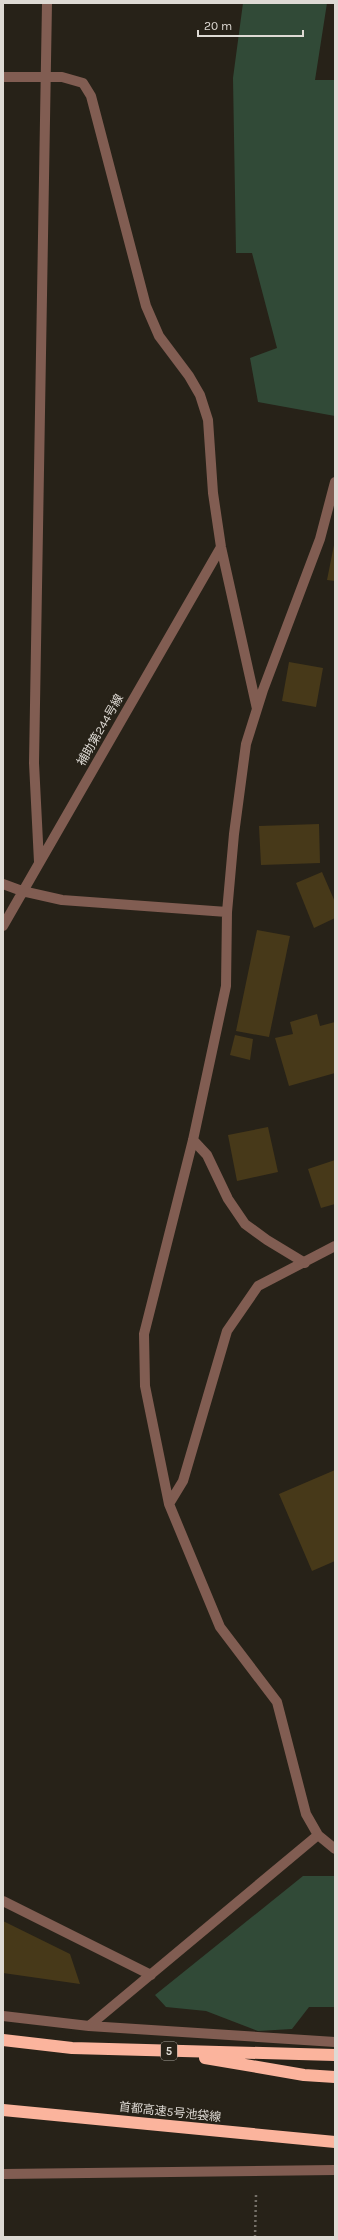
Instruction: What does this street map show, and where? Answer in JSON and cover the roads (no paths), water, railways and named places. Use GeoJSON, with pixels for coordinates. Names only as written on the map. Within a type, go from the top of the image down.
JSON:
{"type":"FeatureCollection","features":[{"type":"Feature","properties":{"kind":"highway","name":"5"},"geometry":{"type":"LineString","coordinates":[[3,2040],[72,2048],[335,2055]]}},
{"type":"Feature","properties":{"kind":"highway"},"geometry":{"type":"LineString","coordinates":[[160,2051],[304,2075],[335,2077]]}},
{"type":"Feature","properties":{"kind":"highway","name":"首都高速5号池袋線"},"geometry":{"type":"LineString","coordinates":[[3,2110],[335,2142]]}},
{"type":"Feature","properties":{"kind":"street"},"geometry":{"type":"LineString","coordinates":[[39,862],[34,764],[48,3]]}},
{"type":"Feature","properties":{"kind":"street"},"geometry":{"type":"LineString","coordinates":[[3,77],[62,77],[83,83],[91,96],[146,306],[159,336],[189,376],[200,395],[208,420],[213,493],[221,547],[257,709]]}},
{"type":"Feature","properties":{"kind":"street"},"geometry":{"type":"LineString","coordinates":[[335,482],[320,539],[257,709],[246,744],[234,834],[227,912],[226,986],[193,1140],[144,1334],[144,1386],[169,1504],[220,1627],[277,1702],[306,1814],[318,1835],[335,1849]]}},
{"type":"Feature","properties":{"kind":"street","name":"補助第244号線"},"geometry":{"type":"LineString","coordinates":[[3,926],[221,547]]}},
{"type":"Feature","properties":{"kind":"street"},"geometry":{"type":"LineString","coordinates":[[3,884],[22,891],[62,900],[227,912]]}},
{"type":"Feature","properties":{"kind":"street"},"geometry":{"type":"LineString","coordinates":[[193,1140],[207,1155],[228,1198],[245,1224],[266,1240],[305,1263]]}},
{"type":"Feature","properties":{"kind":"street"},"geometry":{"type":"LineString","coordinates":[[169,1504],[183,1481],[227,1331],[258,1286],[305,1263],[335,1246]]}},
{"type":"Feature","properties":{"kind":"street"},"geometry":{"type":"LineString","coordinates":[[89,2026],[318,1835]]}},
{"type":"Feature","properties":{"kind":"street"},"geometry":{"type":"LineString","coordinates":[[3,1901],[150,1975]]}},
{"type":"Feature","properties":{"kind":"street"},"geometry":{"type":"LineString","coordinates":[[3,2016],[89,2026],[335,2042]]}},
{"type":"Feature","properties":{"kind":"street"},"geometry":{"type":"LineString","coordinates":[[3,2174],[256,2173],[335,2170]]}}]}
